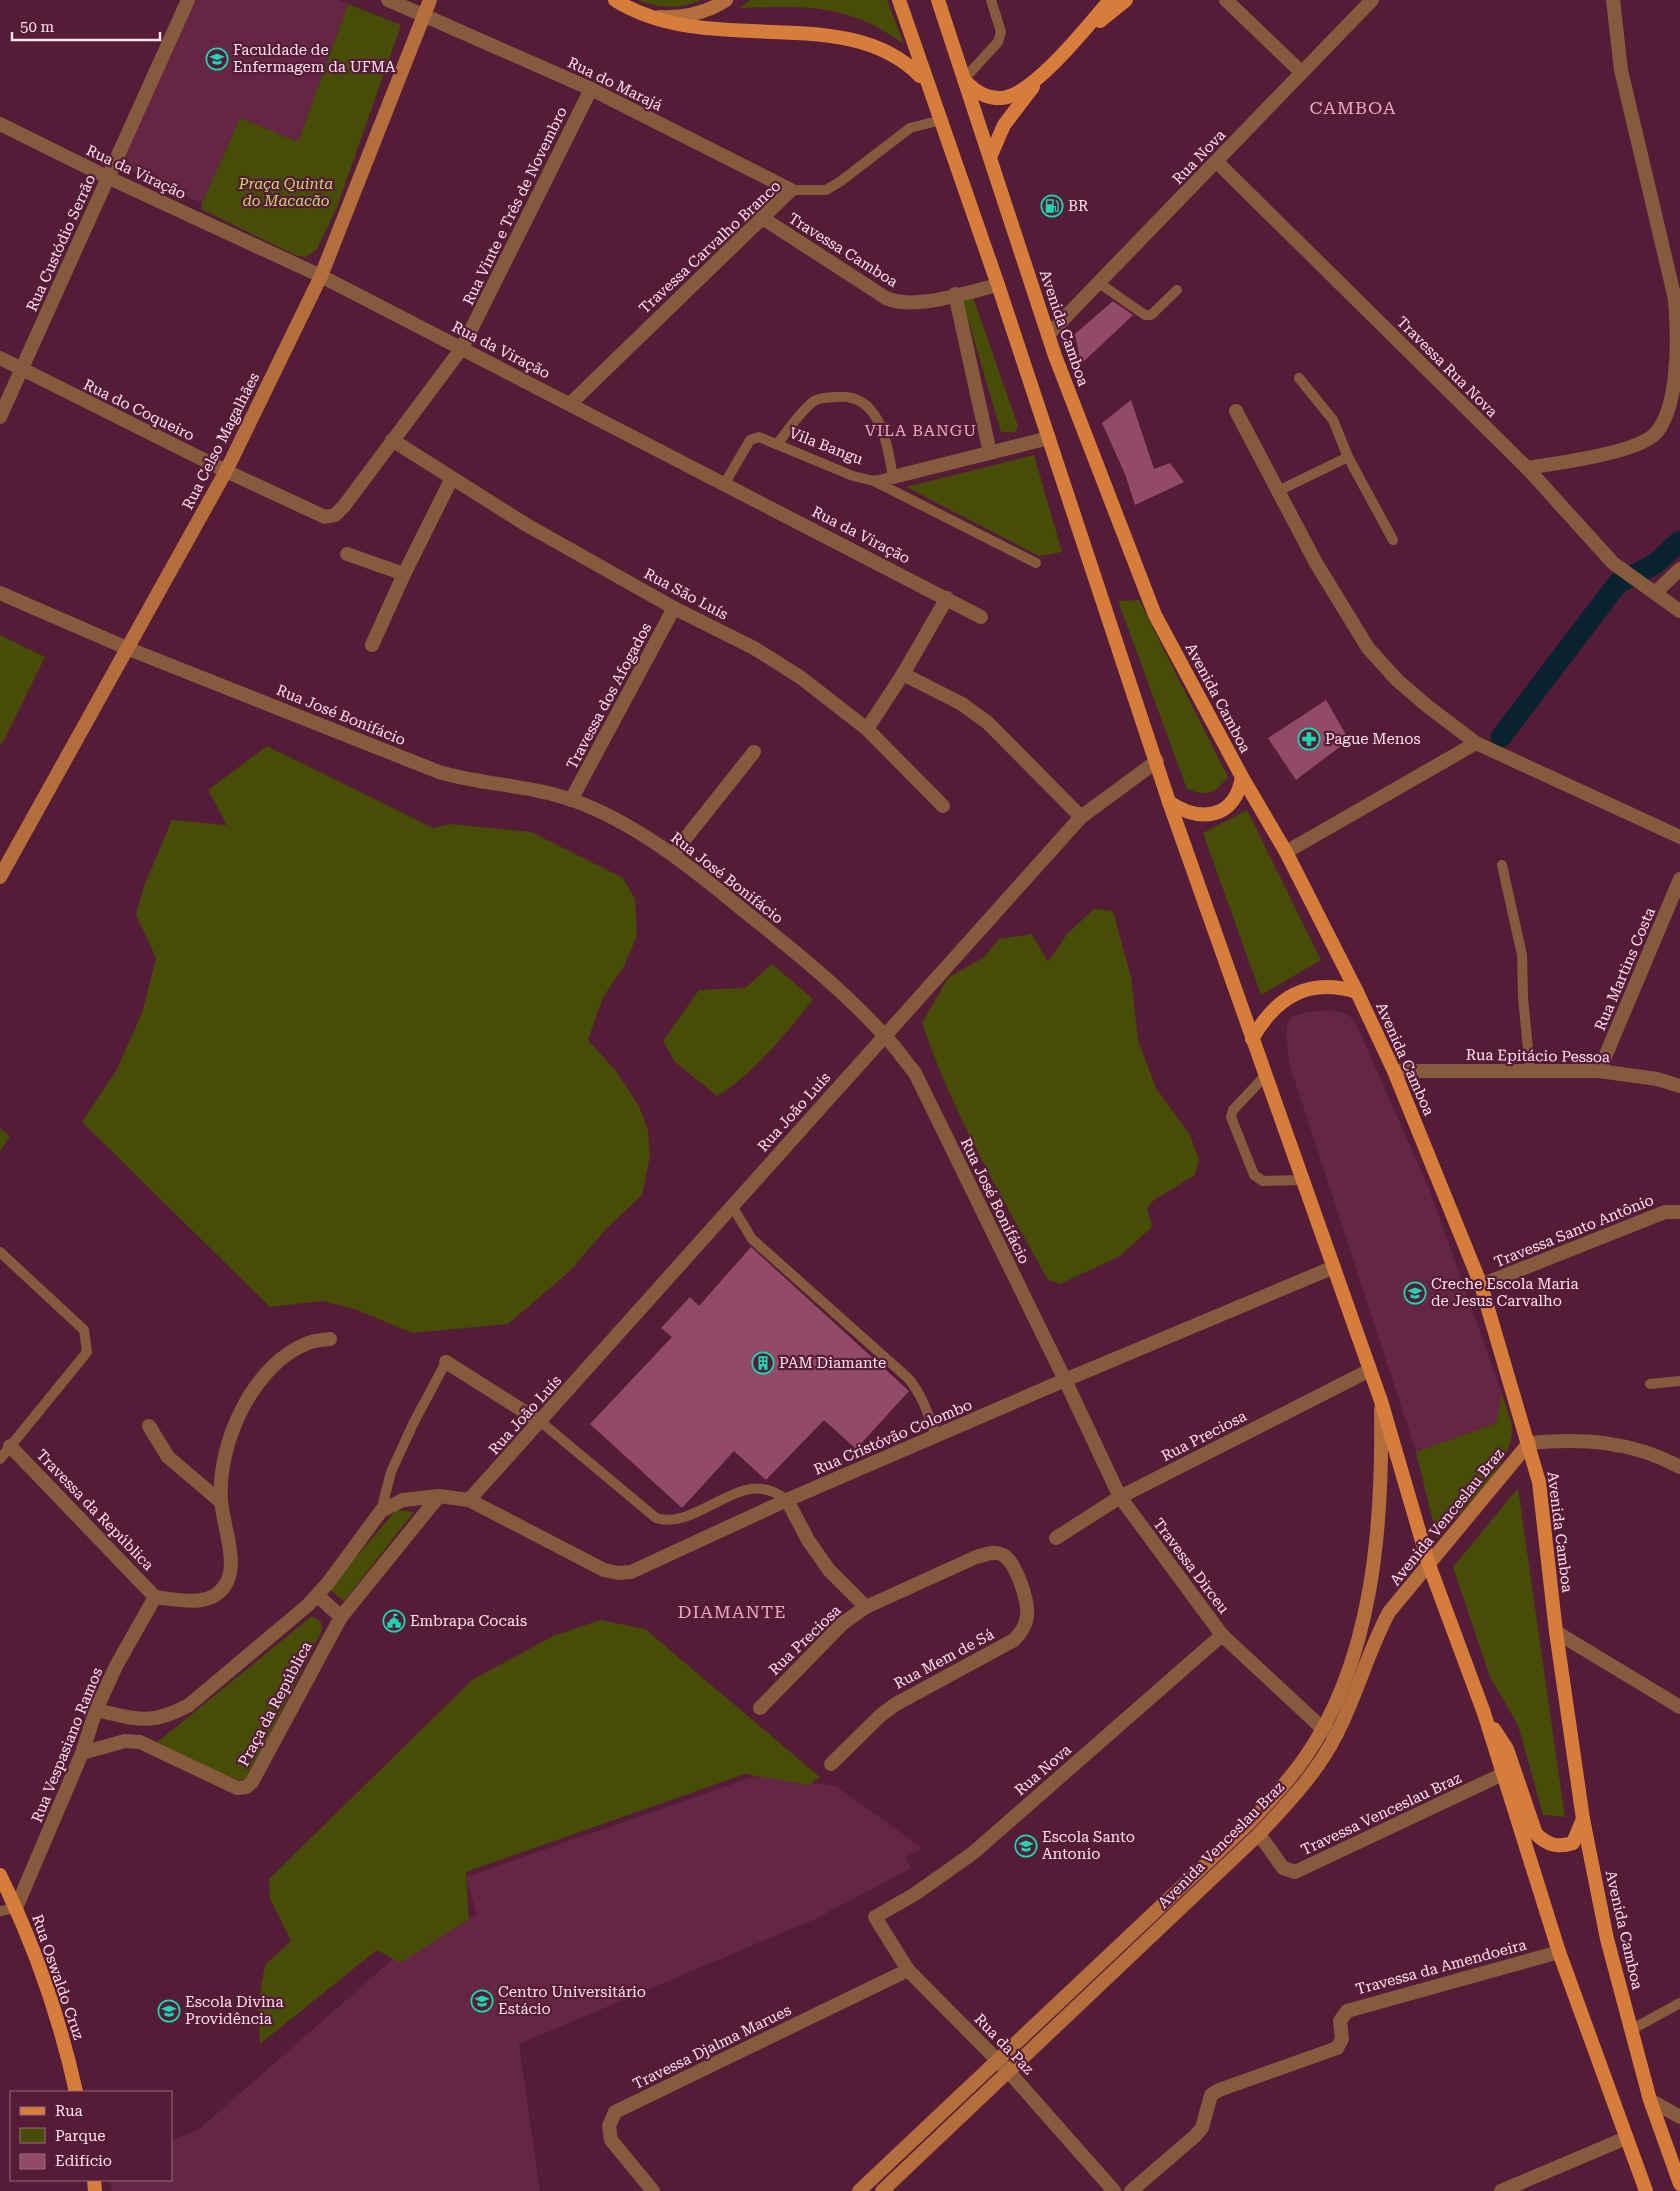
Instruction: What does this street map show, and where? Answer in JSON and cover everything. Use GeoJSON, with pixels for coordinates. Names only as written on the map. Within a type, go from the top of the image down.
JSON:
{"type":"FeatureCollection","features":[{"type":"Feature","properties":{"kind":"main road","name":"Rua Celso Magalhães"},"geometry":{"type":"LineString","coordinates":[[1,869],[129,649],[226,471],[321,276],[430,0]]}},
{"type":"Feature","properties":{"kind":"main road"},"geometry":{"type":"LineString","coordinates":[[615,0],[636,11],[691,21],[766,18]]}},
{"type":"Feature","properties":{"kind":"main road"},"geometry":{"type":"LineString","coordinates":[[656,16],[690,14],[704,11],[726,0]]}},
{"type":"Feature","properties":{"kind":"main road"},"geometry":{"type":"LineString","coordinates":[[899,0],[998,285],[1169,802],[1381,1401],[1430,1564],[1484,1713],[1559,1952],[1646,2191]]}},
{"type":"Feature","properties":{"kind":"main road","name":"Avenida Camboa"},"geometry":{"type":"LineString","coordinates":[[938,0],[991,155],[1048,335],[1155,615],[1242,777],[1286,852],[1357,992],[1394,1071],[1481,1285],[1539,1482],[1556,1632],[1583,1819],[1607,1939],[1650,2100],[1680,2184]]}},
{"type":"Feature","properties":{"kind":"main road"},"geometry":{"type":"LineString","coordinates":[[966,81],[979,93],[1002,98],[1022,90],[1119,1]]}},
{"type":"Feature","properties":{"kind":"main road"},"geometry":{"type":"LineString","coordinates":[[873,32],[907,59],[929,90]]}},
{"type":"Feature","properties":{"kind":"main road"},"geometry":{"type":"LineString","coordinates":[[991,155],[1004,125],[1045,70]]}},
{"type":"Feature","properties":{"kind":"main road"},"geometry":{"type":"LineString","coordinates":[[1169,802],[1183,812],[1197,816],[1213,814],[1233,800],[1241,786],[1242,777]]}},
{"type":"Feature","properties":{"kind":"main road"},"geometry":{"type":"LineString","coordinates":[[1252,1039],[1267,1015],[1293,994],[1310,988],[1328,986],[1357,992]]}},
{"type":"Feature","properties":{"kind":"main road","name":"Avenida Venceslau Braz"},"geometry":{"type":"LineString","coordinates":[[867,2188],[998,2060],[1247,1826],[1279,1791],[1299,1765],[1322,1728],[1351,1660],[1362,1624],[1375,1557],[1382,1474],[1381,1401]]}},
{"type":"Feature","properties":{"kind":"main road","name":"Avenida Venceslau Braz"},"geometry":{"type":"LineString","coordinates":[[882,2191],[1259,1834],[1296,1794],[1319,1764],[1337,1734],[1389,1612],[1529,1443]]}},
{"type":"Feature","properties":{"kind":"main road"},"geometry":{"type":"LineString","coordinates":[[1484,1713],[1507,1749],[1536,1834],[1547,1844],[1561,1846],[1572,1843],[1583,1819]]}},
{"type":"Feature","properties":{"kind":"main road","name":"Rua Oswaldo Cruz"},"geometry":{"type":"LineString","coordinates":[[0,1875],[16,1908],[66,2048],[76,2091]]}},
{"type":"Feature","properties":{"kind":"street","name":"Rua Custódio Serrão"},"geometry":{"type":"LineString","coordinates":[[0,417],[188,0]]}},
{"type":"Feature","properties":{"kind":"street","name":"Rua do Marajá"},"geometry":{"type":"LineString","coordinates":[[388,0],[591,89],[790,190]]}},
{"type":"Feature","properties":{"kind":"street"},"geometry":{"type":"LineString","coordinates":[[1226,0],[1301,72]]}},
{"type":"Feature","properties":{"kind":"street","name":"Rua Nova"},"geometry":{"type":"LineString","coordinates":[[1048,335],[1372,0]]}},
{"type":"Feature","properties":{"kind":"street"},"geometry":{"type":"LineString","coordinates":[[1527,468],[1569,461],[1630,447],[1654,435],[1666,420],[1672,402],[1678,329],[1675,299],[1621,70],[1613,0]]}},
{"type":"Feature","properties":{"kind":"street","name":"Rua Vinte e Três de Novembro"},"geometry":{"type":"LineString","coordinates":[[344,506],[462,348],[591,89]]}},
{"type":"Feature","properties":{"kind":"street","name":"Rua da Viração"},"geometry":{"type":"LineString","coordinates":[[0,124],[107,177],[321,276],[572,403],[981,617]]}},
{"type":"Feature","properties":{"kind":"street","name":"Travessa Rua Nova"},"geometry":{"type":"LineString","coordinates":[[1217,162],[1527,468],[1582,531],[1620,569],[1680,611]]}},
{"type":"Feature","properties":{"kind":"street","name":"Travessa Carvalho Branco"},"geometry":{"type":"LineString","coordinates":[[572,403],[790,190]]}},
{"type":"Feature","properties":{"kind":"street","name":"Travessa Camboa"},"geometry":{"type":"LineString","coordinates":[[761,217],[886,298],[897,303],[922,301],[998,285]]}},
{"type":"Feature","properties":{"kind":"street"},"geometry":{"type":"LineString","coordinates":[[956,294],[990,453]]}},
{"type":"Feature","properties":{"kind":"street","name":"Rua do Coqueiro"},"geometry":{"type":"LineString","coordinates":[[0,358],[226,471],[325,517],[335,515],[344,506]]}},
{"type":"Feature","properties":{"kind":"street"},"geometry":{"type":"LineString","coordinates":[[1236,411],[1316,563],[1368,648],[1397,680],[1476,743],[1680,837]]}},
{"type":"Feature","properties":{"kind":"street","name":"Vila Bangu"},"geometry":{"type":"LineString","coordinates":[[893,477],[1049,438]]}},
{"type":"Feature","properties":{"kind":"street","name":"Rua São Luís"},"geometry":{"type":"LineString","coordinates":[[392,440],[524,524],[674,608],[754,648],[800,677],[866,729],[943,806]]}},
{"type":"Feature","properties":{"kind":"street"},"geometry":{"type":"LineString","coordinates":[[372,645],[404,574],[452,478]]}},
{"type":"Feature","properties":{"kind":"street"},"geometry":{"type":"LineString","coordinates":[[347,554],[404,574]]}},
{"type":"Feature","properties":{"kind":"street"},"geometry":{"type":"LineString","coordinates":[[1655,593],[1680,569]]}},
{"type":"Feature","properties":{"kind":"street","name":"Rua José Bonifácio"},"geometry":{"type":"LineString","coordinates":[[0,593],[129,649],[439,772],[480,783],[547,793],[593,808],[673,854],[804,959],[885,1035],[915,1073],[928,1096],[954,1156],[1065,1380]]}},
{"type":"Feature","properties":{"kind":"street"},"geometry":{"type":"LineString","coordinates":[[866,729],[903,674],[947,598]]}},
{"type":"Feature","properties":{"kind":"street","name":"Travessa dos Afogados"},"geometry":{"type":"LineString","coordinates":[[571,800],[674,608]]}},
{"type":"Feature","properties":{"kind":"street"},"geometry":{"type":"LineString","coordinates":[[903,674],[962,704],[988,723],[1081,817]]}},
{"type":"Feature","properties":{"kind":"street"},"geometry":{"type":"LineString","coordinates":[[1286,852],[1476,743]]}},
{"type":"Feature","properties":{"kind":"street"},"geometry":{"type":"LineString","coordinates":[[673,854],[754,752]]}},
{"type":"Feature","properties":{"kind":"street","name":"Rua João Luís"},"geometry":{"type":"LineString","coordinates":[[469,1500],[541,1422],[1081,817],[1157,761]]}},
{"type":"Feature","properties":{"kind":"street","name":"Rua Martins Costa"},"geometry":{"type":"LineString","coordinates":[[1599,1071],[1680,879]]}},
{"type":"Feature","properties":{"kind":"street","name":"Rua Epitácio Pessoa"},"geometry":{"type":"LineString","coordinates":[[1394,1071],[1599,1071],[1656,1079],[1680,1086]]}},
{"type":"Feature","properties":{"kind":"street","name":"Travessa Santo Antônio"},"geometry":{"type":"LineString","coordinates":[[1481,1285],[1665,1212],[1680,1212]]}},
{"type":"Feature","properties":{"kind":"street","name":"Rua Cristóvão Colombo"},"geometry":{"type":"LineString","coordinates":[[469,1500],[604,1570],[618,1573],[642,1568],[788,1500],[1065,1380],[1334,1267]]}},
{"type":"Feature","properties":{"kind":"street"},"geometry":{"type":"LineString","coordinates":[[156,1597],[202,1602],[217,1594],[227,1583],[230,1573],[230,1561],[221,1502],[220,1479],[232,1432],[248,1400],[266,1374],[286,1354],[309,1342],[330,1339]]}},
{"type":"Feature","properties":{"kind":"street"},"geometry":{"type":"LineString","coordinates":[[446,1362],[541,1422]]}},
{"type":"Feature","properties":{"kind":"street","name":"Rua Preciosa"},"geometry":{"type":"LineString","coordinates":[[1056,1538],[1120,1497],[1370,1370]]}},
{"type":"Feature","properties":{"kind":"street","name":"Travessa Dirceu"},"geometry":{"type":"LineString","coordinates":[[1065,1380],[1120,1497],[1222,1635],[1322,1728],[1337,1734]]}},
{"type":"Feature","properties":{"kind":"street"},"geometry":{"type":"LineString","coordinates":[[149,1426],[168,1457],[221,1502]]}},
{"type":"Feature","properties":{"kind":"street"},"geometry":{"type":"LineString","coordinates":[[1529,1443],[1561,1440],[1608,1442],[1636,1449],[1680,1467]]}},
{"type":"Feature","properties":{"kind":"street","name":"Travessa da República"},"geometry":{"type":"LineString","coordinates":[[10,1446],[156,1597]]}},
{"type":"Feature","properties":{"kind":"street","name":"Praça da República"},"geometry":{"type":"LineString","coordinates":[[82,1753],[125,1741],[140,1742],[237,1788],[246,1787],[252,1782],[340,1617],[439,1496]]}},
{"type":"Feature","properties":{"kind":"street","name":"Praça da República"},"geometry":{"type":"LineString","coordinates":[[96,1710],[149,1720],[171,1715],[189,1705],[318,1596],[381,1511],[403,1500],[439,1496],[469,1500]]}},
{"type":"Feature","properties":{"kind":"street"},"geometry":{"type":"LineString","coordinates":[[788,1500],[808,1540],[829,1570],[866,1607]]}},
{"type":"Feature","properties":{"kind":"street","name":"Rua Preciosa"},"geometry":{"type":"LineString","coordinates":[[760,1708],[836,1629],[866,1607],[992,1552],[1003,1556],[1013,1565]]}},
{"type":"Feature","properties":{"kind":"street","name":"Rua Mem de Sá"},"geometry":{"type":"LineString","coordinates":[[831,1764],[881,1715],[896,1704],[1014,1640],[1023,1630],[1027,1616],[1026,1602],[1013,1565]]}},
{"type":"Feature","properties":{"kind":"street"},"geometry":{"type":"LineString","coordinates":[[318,1596],[340,1617]]}},
{"type":"Feature","properties":{"kind":"street","name":"Rua Vespasiano Ramos"},"geometry":{"type":"LineString","coordinates":[[16,1908],[82,1753],[96,1710],[116,1666],[156,1597]]}},
{"type":"Feature","properties":{"kind":"street"},"geometry":{"type":"LineString","coordinates":[[1556,1632],[1680,1707]]}},
{"type":"Feature","properties":{"kind":"street","name":"Rua Nova"},"geometry":{"type":"LineString","coordinates":[[875,1917],[915,1894],[973,1853],[1222,1635]]}},
{"type":"Feature","properties":{"kind":"street","name":"Travessa Venceslau Braz"},"geometry":{"type":"LineString","coordinates":[[1259,1834],[1283,1868],[1295,1872],[1503,1774]]}},
{"type":"Feature","properties":{"kind":"street","name":"Rua da Paz"},"geometry":{"type":"LineString","coordinates":[[875,1917],[908,1970],[998,2060],[1114,2191]]}},
{"type":"Feature","properties":{"kind":"street","name":"Travessa da Amendoeira"},"geometry":{"type":"LineString","coordinates":[[1131,2191],[1202,2128],[1208,2100],[1218,2090],[1337,2048],[1342,2039],[1340,2021],[1347,2011],[1559,1952]]}},
{"type":"Feature","properties":{"kind":"street","name":"Travessa Djalma Marues"},"geometry":{"type":"LineString","coordinates":[[653,2191],[611,2140],[609,2126],[615,2112],[908,1970]]}},
{"type":"Feature","properties":{"kind":"street"},"geometry":{"type":"LineString","coordinates":[[1650,2100],[1680,2117]]}},
{"type":"Feature","properties":{"kind":"street"},"geometry":{"type":"LineString","coordinates":[[1501,2191],[1626,2138]]}},
{"type":"Feature","properties":{"kind":"lane"},"geometry":{"type":"LineString","coordinates":[[966,81],[998,42],[1001,32],[992,0]]}},
{"type":"Feature","properties":{"kind":"lane","name":"Travessa Carvalho Branco"},"geometry":{"type":"LineString","coordinates":[[790,190],[826,190],[841,182],[910,128],[941,120]]}},
{"type":"Feature","properties":{"kind":"lane"},"geometry":{"type":"LineString","coordinates":[[1099,283],[1145,315],[1151,315],[1177,290]]}},
{"type":"Feature","properties":{"kind":"lane"},"geometry":{"type":"LineString","coordinates":[[1299,378],[1333,420],[1348,456],[1393,540]]}},
{"type":"Feature","properties":{"kind":"lane","name":"Vila Bangu"},"geometry":{"type":"LineString","coordinates":[[725,483],[750,440],[759,437],[853,476],[874,481],[893,477],[885,434],[876,417],[864,403],[846,396],[816,399],[804,410],[777,444]]}},
{"type":"Feature","properties":{"kind":"lane"},"geometry":{"type":"LineString","coordinates":[[1278,491],[1348,456]]}},
{"type":"Feature","properties":{"kind":"lane"},"geometry":{"type":"LineString","coordinates":[[874,481],[1036,563]]}},
{"type":"Feature","properties":{"kind":"lane"},"geometry":{"type":"LineString","coordinates":[[1502,865],[1522,955],[1523,997],[1530,1071]]}},
{"type":"Feature","properties":{"kind":"lane"},"geometry":{"type":"LineString","coordinates":[[1265,1076],[1233,1110],[1231,1117],[1254,1175],[1262,1181],[1303,1180]]}},
{"type":"Feature","properties":{"kind":"lane"},"geometry":{"type":"LineString","coordinates":[[732,1206],[752,1240],[908,1378],[919,1391],[926,1404],[936,1436]]}},
{"type":"Feature","properties":{"kind":"lane"},"geometry":{"type":"LineString","coordinates":[[0,1252],[84,1330],[87,1352],[0,1459]]}},
{"type":"Feature","properties":{"kind":"lane"},"geometry":{"type":"LineString","coordinates":[[381,1511],[391,1472],[414,1422],[446,1362]]}},
{"type":"Feature","properties":{"kind":"lane"},"geometry":{"type":"LineString","coordinates":[[1650,1384],[1680,1381]]}},
{"type":"Feature","properties":{"kind":"lane"},"geometry":{"type":"LineString","coordinates":[[541,1422],[656,1518],[665,1521],[682,1517],[752,1488],[764,1489],[788,1500]]}},
{"type":"Feature","properties":{"kind":"lane"},"geometry":{"type":"LineString","coordinates":[[0,1911],[16,1908]]}},
{"type":"Feature","properties":{"kind":"lane"},"geometry":{"type":"LineString","coordinates":[[1631,2030],[1680,2003]]}},
{"type":"Feature","properties":{"kind":"shaded area","name":"Faculdade de Enfermagem da UFMA"},"geometry":{"type":"Polygon","coordinates":[[[194,0],[339,0],[348,4],[298,142],[240,118],[202,203],[120,167],[194,0]]]}},
{"type":"Feature","properties":{"kind":"shaded area","name":"Creche Escola Maria de Jesus Carvalho"},"geometry":{"type":"Polygon","coordinates":[[[1332,1010],[1344,1013],[1352,1018],[1358,1028],[1430,1191],[1502,1394],[1497,1423],[1416,1452],[1289,1063],[1286,1031],[1288,1022],[1293,1016],[1308,1012],[1332,1010]]]}},
{"type":"Feature","properties":{"kind":"shaded area","name":"Centro Universitário Estácio"},"geometry":{"type":"Polygon","coordinates":[[[756,1776],[836,1786],[922,1848],[905,1858],[912,1868],[815,1919],[519,2044],[540,2191],[112,2191],[110,2181],[172,2181],[172,2140],[198,2130],[393,1959],[477,1915],[466,1877],[756,1776]]]}},
{"type":"Feature","properties":{"kind":"green space"},"geometry":{"type":"Polygon","coordinates":[[[637,0],[701,0],[677,7],[669,7],[637,0]]]}},
{"type":"Feature","properties":{"kind":"green space"},"geometry":{"type":"Polygon","coordinates":[[[750,0],[887,0],[904,44],[864,21],[845,14],[806,8],[740,8],[750,0]]]}},
{"type":"Feature","properties":{"kind":"green space","name":"Praça Quinta do Macacão"},"geometry":{"type":"Polygon","coordinates":[[[348,4],[401,25],[337,207],[317,249],[306,257],[297,256],[201,209],[202,203],[240,118],[298,142],[348,4]]]}},
{"type":"Feature","properties":{"kind":"green space"},"geometry":{"type":"Polygon","coordinates":[[[966,297],[973,297],[1018,426],[1015,432],[1001,432],[963,302],[966,297]]]}},
{"type":"Feature","properties":{"kind":"green space"},"geometry":{"type":"Polygon","coordinates":[[[1034,455],[1062,552],[1039,556],[906,487],[1034,455]]]}},
{"type":"Feature","properties":{"kind":"green space"},"geometry":{"type":"Polygon","coordinates":[[[1139,600],[1228,777],[1219,787],[1210,792],[1200,793],[1187,789],[1118,601],[1139,600]]]}},
{"type":"Feature","properties":{"kind":"green space"},"geometry":{"type":"Polygon","coordinates":[[[0,635],[45,657],[2,744],[0,743],[0,635]]]}},
{"type":"Feature","properties":{"kind":"green space"},"geometry":{"type":"Polygon","coordinates":[[[267,746],[433,828],[450,824],[531,832],[623,878],[635,899],[637,936],[624,966],[603,997],[588,1040],[616,1071],[639,1106],[648,1130],[650,1156],[642,1195],[606,1229],[571,1270],[508,1324],[412,1333],[357,1310],[323,1301],[270,1307],[82,1122],[117,1069],[142,1013],[156,958],[136,915],[144,886],[172,820],[227,825],[208,790],[267,746]]]}},
{"type":"Feature","properties":{"kind":"green space"},"geometry":{"type":"Polygon","coordinates":[[[1247,810],[1321,960],[1261,995],[1203,833],[1247,810]]]}},
{"type":"Feature","properties":{"kind":"green space"},"geometry":{"type":"Polygon","coordinates":[[[1094,909],[1113,911],[1131,977],[1138,1040],[1156,1088],[1190,1135],[1199,1160],[1195,1175],[1154,1200],[1147,1208],[1152,1227],[1120,1256],[1060,1284],[1048,1280],[979,1154],[948,1090],[922,1023],[948,978],[984,957],[999,939],[1032,934],[1048,962],[1067,934],[1094,909]]]}},
{"type":"Feature","properties":{"kind":"green space"},"geometry":{"type":"Polygon","coordinates":[[[772,964],[813,999],[793,1025],[756,1065],[717,1096],[675,1062],[663,1041],[699,990],[745,988],[772,964]]]}},
{"type":"Feature","properties":{"kind":"green space"},"geometry":{"type":"Polygon","coordinates":[[[0,1128],[10,1136],[0,1152],[0,1128]]]}},
{"type":"Feature","properties":{"kind":"green space"},"geometry":{"type":"Polygon","coordinates":[[[1502,1394],[1512,1427],[1509,1445],[1503,1460],[1483,1488],[1437,1538],[1416,1452],[1496,1423],[1502,1394]]]}},
{"type":"Feature","properties":{"kind":"green space"},"geometry":{"type":"Polygon","coordinates":[[[1518,1488],[1565,1817],[1543,1815],[1518,1725],[1490,1677],[1453,1567],[1518,1488]]]}},
{"type":"Feature","properties":{"kind":"green space"},"geometry":{"type":"Polygon","coordinates":[[[396,1510],[414,1512],[344,1601],[329,1589],[396,1510]]]}},
{"type":"Feature","properties":{"kind":"green space"},"geometry":{"type":"Polygon","coordinates":[[[312,1616],[321,1622],[322,1630],[250,1774],[244,1779],[237,1780],[155,1744],[312,1616]]]}},
{"type":"Feature","properties":{"kind":"green space"},"geometry":{"type":"Polygon","coordinates":[[[600,1620],[645,1629],[820,1777],[809,1785],[745,1774],[466,1872],[469,1919],[400,1963],[377,1950],[260,2044],[258,2004],[265,1965],[291,1941],[270,1899],[269,1879],[472,1680],[553,1636],[600,1620]]]}},
{"type":"Feature","properties":{"kind":"building"},"geometry":{"type":"Polygon","coordinates":[[[1113,301],[1133,315],[1081,364],[1075,334],[1113,301]]]}},
{"type":"Feature","properties":{"kind":"building"},"geometry":{"type":"Polygon","coordinates":[[[1131,400],[1154,469],[1170,463],[1184,482],[1135,505],[1125,474],[1102,423],[1131,400]]]}},
{"type":"Feature","properties":{"kind":"building","name":"Pague Menos"},"geometry":{"type":"Polygon","coordinates":[[[1326,700],[1349,740],[1296,780],[1268,738],[1326,700]]]}},
{"type":"Feature","properties":{"kind":"building","name":"PAM Diamante"},"geometry":{"type":"Polygon","coordinates":[[[751,1247],[909,1391],[856,1449],[824,1420],[766,1480],[734,1451],[682,1508],[590,1424],[672,1337],[661,1328],[690,1297],[699,1306],[751,1247]]]}},
{"type":"Feature","properties":{"kind":"waterway"},"geometry":{"type":"LineString","coordinates":[[1501,737],[1618,583],[1655,564],[1680,541]]}},
{"type":"Feature","properties":{"kind":"place","name":"Faculdade de Enfermagem da UFMA"},"geometry":{"type":"Point","coordinates":[217,59]}},
{"type":"Feature","properties":{"kind":"place","name":"BR"},"geometry":{"type":"Point","coordinates":[1052,206]}},
{"type":"Feature","properties":{"kind":"place","name":"Pague Menos"},"geometry":{"type":"Point","coordinates":[1309,739]}},
{"type":"Feature","properties":{"kind":"place","name":"Creche Escola Maria de Jesus Carvalho"},"geometry":{"type":"Point","coordinates":[1415,1293]}},
{"type":"Feature","properties":{"kind":"place","name":"PAM Diamante"},"geometry":{"type":"Point","coordinates":[763,1363]}},
{"type":"Feature","properties":{"kind":"place","name":"Embrapa Cocais"},"geometry":{"type":"Point","coordinates":[394,1621]}},
{"type":"Feature","properties":{"kind":"place","name":"Escola Santo Antonio"},"geometry":{"type":"Point","coordinates":[1026,1846]}},
{"type":"Feature","properties":{"kind":"place","name":"Centro Universitário Estácio"},"geometry":{"type":"Point","coordinates":[482,2001]}},
{"type":"Feature","properties":{"kind":"place","name":"Escola Divina Providência"},"geometry":{"type":"Point","coordinates":[169,2011]}},
{"type":"Feature","properties":{"kind":"district","name":"CAMBOA"},"geometry":{"type":"Point","coordinates":[1353,108]}},
{"type":"Feature","properties":{"kind":"district","name":"VILA BANGU"},"geometry":{"type":"Point","coordinates":[921,430]}},
{"type":"Feature","properties":{"kind":"district","name":"DIAMANTE"},"geometry":{"type":"Point","coordinates":[732,1612]}}]}
